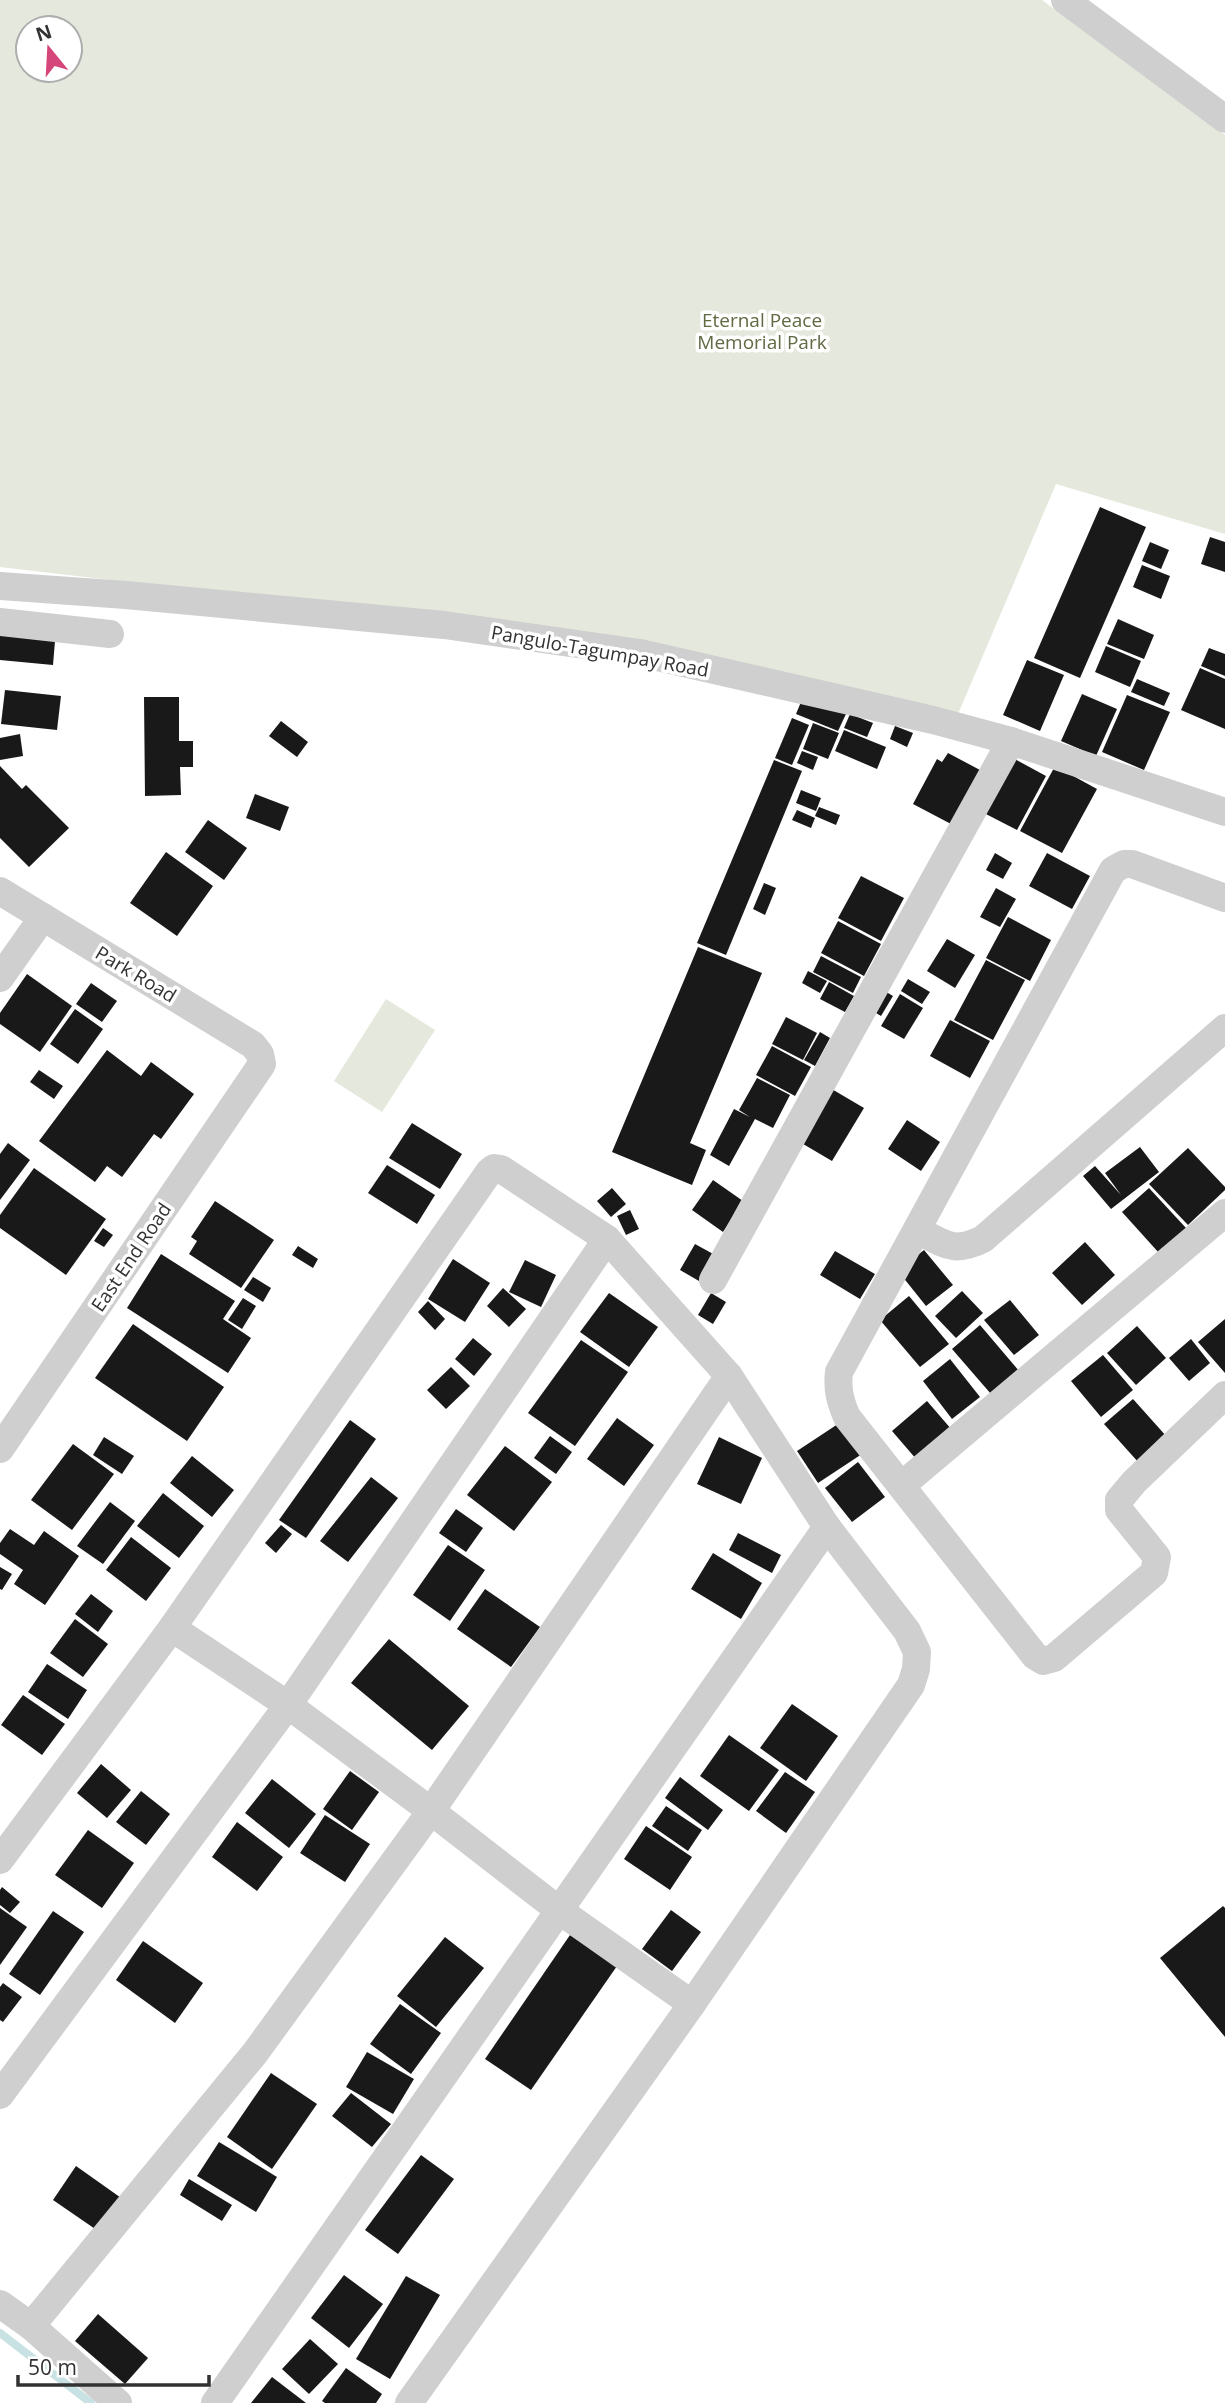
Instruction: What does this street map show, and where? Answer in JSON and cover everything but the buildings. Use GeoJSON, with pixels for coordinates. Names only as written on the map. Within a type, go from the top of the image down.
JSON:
{"type":"FeatureCollection","features":[{"type":"Feature","properties":{"kind":"street"},"geometry":{"type":"LineString","coordinates":[[1065,0],[1225,119]]}},
{"type":"Feature","properties":{"kind":"street","name":"Pangulo-Tagumpay Road"},"geometry":{"type":"LineString","coordinates":[[0,586],[127,595],[444,625],[640,653],[933,720],[1011,741],[1225,812]]}},
{"type":"Feature","properties":{"kind":"street"},"geometry":{"type":"LineString","coordinates":[[0,622],[110,634]]}},
{"type":"Feature","properties":{"kind":"street"},"geometry":{"type":"LineString","coordinates":[[713,1280],[1011,741]]}},
{"type":"Feature","properties":{"kind":"street"},"geometry":{"type":"LineString","coordinates":[[1225,898],[1132,864],[1124,864],[1113,870],[839,1371],[837,1385],[847,1418],[1035,1656],[1043,1661],[1054,1658],[1154,1573],[1157,1557],[1119,1510],[1119,1500],[1134,1482],[1225,1395]]}},
{"type":"Feature","properties":{"kind":"street","name":"Park Road"},"geometry":{"type":"LineString","coordinates":[[0,891],[253,1045],[260,1054],[262,1064]]}},
{"type":"Feature","properties":{"kind":"street"},"geometry":{"type":"LineString","coordinates":[[0,978],[43,917]]}},
{"type":"Feature","properties":{"kind":"street"},"geometry":{"type":"LineString","coordinates":[[917,1230],[952,1247],[967,1247],[983,1239],[1225,1028]]}},
{"type":"Feature","properties":{"kind":"street","name":"East End Road"},"geometry":{"type":"LineString","coordinates":[[0,1449],[262,1064]]}},
{"type":"Feature","properties":{"kind":"street"},"geometry":{"type":"LineString","coordinates":[[0,1860],[172,1628],[494,1168],[501,1169],[607,1239],[729,1376],[827,1527],[907,1631],[916,1653],[916,1670],[911,1685],[692,2004],[409,2403]]}},
{"type":"Feature","properties":{"kind":"street"},"geometry":{"type":"LineString","coordinates":[[902,1485],[1225,1213]]}},
{"type":"Feature","properties":{"kind":"street"},"geometry":{"type":"LineString","coordinates":[[0,2095],[288,1705],[607,1239]]}},
{"type":"Feature","properties":{"kind":"street"},"geometry":{"type":"LineString","coordinates":[[31,2326],[254,2053],[431,1811],[729,1376]]}},
{"type":"Feature","properties":{"kind":"street"},"geometry":{"type":"LineString","coordinates":[[215,2403],[827,1527]]}},
{"type":"Feature","properties":{"kind":"street"},"geometry":{"type":"LineString","coordinates":[[172,1628],[288,1705],[560,1911],[692,2004]]}},
{"type":"Feature","properties":{"kind":"street"},"geometry":{"type":"LineString","coordinates":[[0,2304],[31,2326],[118,2403]]}},
{"type":"Feature","properties":{"kind":"green space","name":"Eternal Peace Memorial Park"},"geometry":{"type":"Polygon","coordinates":[[[0,0],[1042,0],[1225,135],[1225,534],[1056,484],[955,721],[642,642],[0,567],[0,0]]]}},
{"type":"Feature","properties":{"kind":"green space"},"geometry":{"type":"Polygon","coordinates":[[[386,999],[435,1030],[382,1112],[334,1081],[386,999]]]}},
{"type":"Feature","properties":{"kind":"waterway"},"geometry":{"type":"LineString","coordinates":[[0,2333],[91,2403]]}}]}
